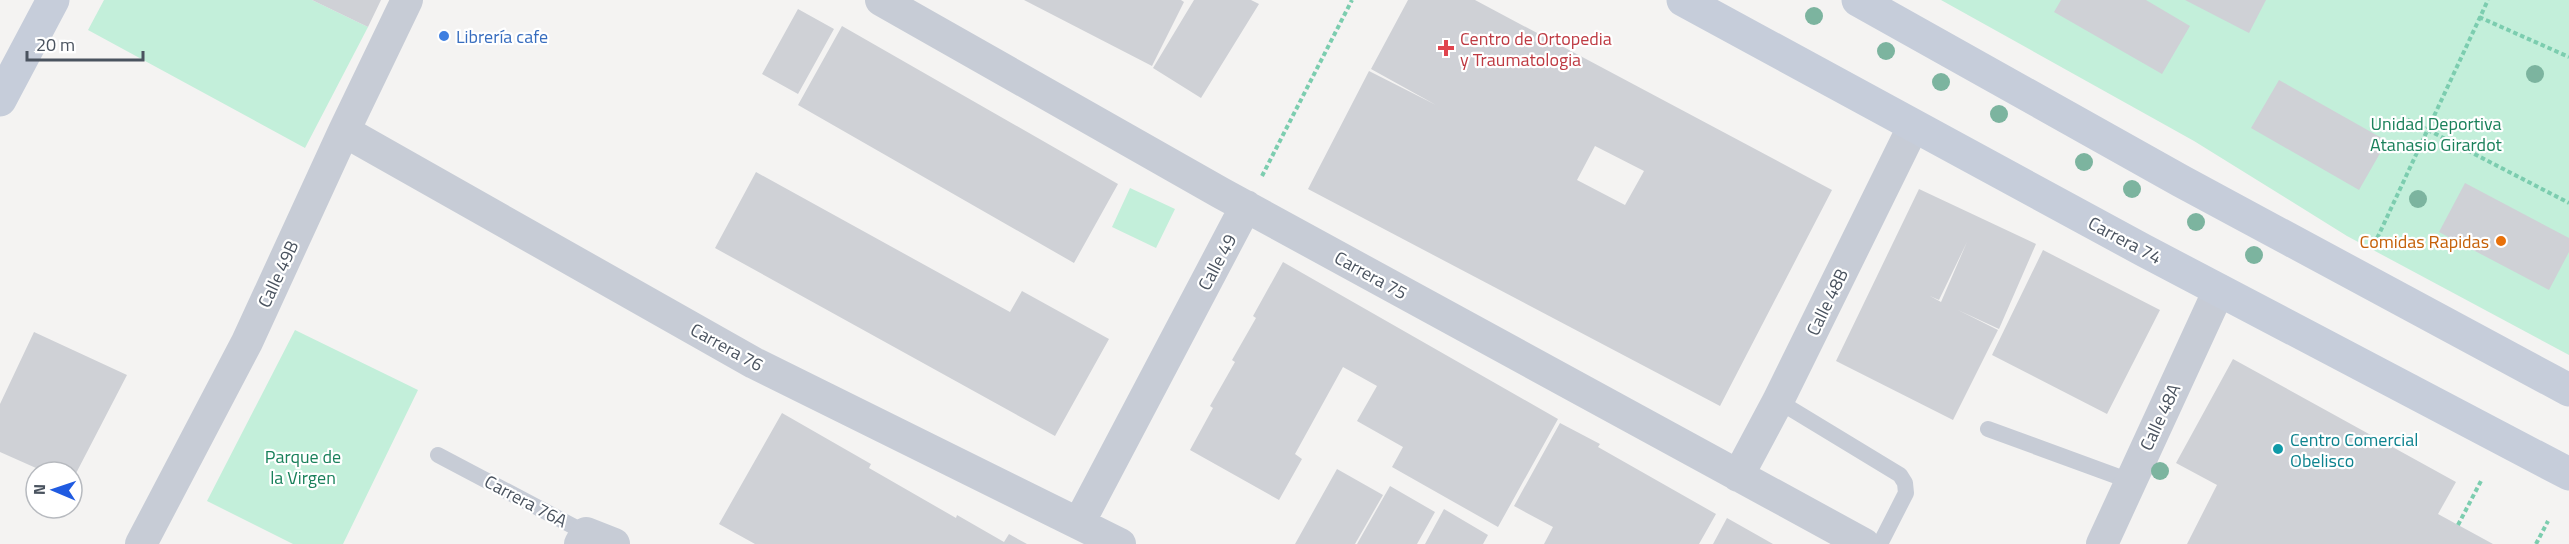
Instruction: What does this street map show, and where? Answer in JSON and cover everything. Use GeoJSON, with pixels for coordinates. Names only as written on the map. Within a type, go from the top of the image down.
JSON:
{"type":"FeatureCollection","features":[{"type":"Feature","properties":{"kind":"main road"},"geometry":{"type":"LineString","coordinates":[[0,100],[53,0]]}},
{"type":"Feature","properties":{"kind":"main road","name":"Carrera 74"},"geometry":{"type":"LineString","coordinates":[[1683,0],[1913,126],[2569,474]]}},
{"type":"Feature","properties":{"kind":"main road"},"geometry":{"type":"LineString","coordinates":[[1858,0],[2181,181],[2569,390]]}},
{"type":"Feature","properties":{"kind":"street","name":"Calle 49B"},"geometry":{"type":"LineString","coordinates":[[141,544],[247,342],[407,0]]}},
{"type":"Feature","properties":{"kind":"street","name":"Carrera 75"},"geometry":{"type":"LineString","coordinates":[[881,0],[1246,206],[1864,544]]}},
{"type":"Feature","properties":{"kind":"street","name":"Calle 48B"},"geometry":{"type":"LineString","coordinates":[[1738,476],[1778,401],[1913,126]]}},
{"type":"Feature","properties":{"kind":"street","name":"Carrera 76"},"geometry":{"type":"LineString","coordinates":[[344,131],[754,363],[1120,544]]}},
{"type":"Feature","properties":{"kind":"street","name":"Calle 49"},"geometry":{"type":"LineString","coordinates":[[1079,523],[1246,206]]}},
{"type":"Feature","properties":{"kind":"street","name":"Calle 48A"},"geometry":{"type":"LineString","coordinates":[[2102,544],[2220,290]]}},
{"type":"Feature","properties":{"kind":"lane"},"geometry":{"type":"LineString","coordinates":[[1778,401],[1900,474],[1905,483],[1906,492],[1880,544]]}},
{"type":"Feature","properties":{"kind":"lane"},"geometry":{"type":"LineString","coordinates":[[1988,429],[2130,481]]}},
{"type":"Feature","properties":{"kind":"lane","name":"Carrera 76A"},"geometry":{"type":"LineString","coordinates":[[438,455],[594,540]]}},
{"type":"Feature","properties":{"kind":"path"},"geometry":{"type":"LineString","coordinates":[[1246,206],[1352,0]]}},
{"type":"Feature","properties":{"kind":"path"},"geometry":{"type":"LineString","coordinates":[[2373,248],[2488,0]]}},
{"type":"Feature","properties":{"kind":"path"},"geometry":{"type":"LineString","coordinates":[[2479,17],[2569,57]]}},
{"type":"Feature","properties":{"kind":"path"},"geometry":{"type":"LineString","coordinates":[[2401,116],[2569,203]]}},
{"type":"Feature","properties":{"kind":"path"},"geometry":{"type":"LineString","coordinates":[[2458,525],[2481,482]]}},
{"type":"Feature","properties":{"kind":"path"},"geometry":{"type":"LineString","coordinates":[[2536,544],[2548,521]]}},
{"type":"Feature","properties":{"kind":"green space"},"geometry":{"type":"Polygon","coordinates":[[[104,0],[312,0],[368,27],[305,148],[88,30],[104,0]]]}},
{"type":"Feature","properties":{"kind":"green space","name":"Unidad Deportiva Atanasio Girardot"},"geometry":{"type":"Polygon","coordinates":[[[1941,0],[2569,0],[2569,355],[2347,236],[2194,141],[1941,0]]]}},
{"type":"Feature","properties":{"kind":"green space"},"geometry":{"type":"Polygon","coordinates":[[[1130,188],[1175,209],[1156,248],[1112,227],[1130,188]]]}},
{"type":"Feature","properties":{"kind":"green space","name":"Parque de la Virgen"},"geometry":{"type":"Polygon","coordinates":[[[295,330],[418,390],[343,544],[293,544],[207,501],[295,330]]]}},
{"type":"Feature","properties":{"kind":"building"},"geometry":{"type":"Polygon","coordinates":[[[312,0],[381,0],[368,27],[312,0]]]}},
{"type":"Feature","properties":{"kind":"building"},"geometry":{"type":"Polygon","coordinates":[[[1024,0],[1181,0],[1184,2],[1152,66],[1024,0]]]}},
{"type":"Feature","properties":{"kind":"building"},"geometry":{"type":"Polygon","coordinates":[[[1194,0],[1251,0],[1259,4],[1201,98],[1153,68],[1194,0]]]}},
{"type":"Feature","properties":{"kind":"building"},"geometry":{"type":"Polygon","coordinates":[[[1408,0],[1475,0],[1832,190],[1720,406],[1308,189],[1369,71],[1436,105],[1371,69],[1408,0]],[[1595,146],[1577,180],[1625,205],[1644,171],[1595,146]]]}},
{"type":"Feature","properties":{"kind":"building"},"geometry":{"type":"Polygon","coordinates":[[[2061,0],[2146,0],[2190,26],[2162,74],[2054,12],[2061,0]]]}},
{"type":"Feature","properties":{"kind":"building"},"geometry":{"type":"Polygon","coordinates":[[[2185,0],[2266,0],[2249,33],[2185,0]]]}},
{"type":"Feature","properties":{"kind":"building"},"geometry":{"type":"Polygon","coordinates":[[[798,9],[834,29],[798,94],[762,74],[798,9]]]}},
{"type":"Feature","properties":{"kind":"building"},"geometry":{"type":"Polygon","coordinates":[[[842,26],[1118,184],[1074,263],[798,105],[842,26]]]}},
{"type":"Feature","properties":{"kind":"building"},"geometry":{"type":"Polygon","coordinates":[[[2279,80],[2387,141],[2359,190],[2251,128],[2279,80]]]}},
{"type":"Feature","properties":{"kind":"building"},"geometry":{"type":"Polygon","coordinates":[[[756,172],[1010,312],[1022,291],[1109,339],[1055,436],[715,248],[756,172]]]}},
{"type":"Feature","properties":{"kind":"building"},"geometry":{"type":"Polygon","coordinates":[[[2465,183],[2569,238],[2569,252],[2549,290],[2439,232],[2465,183]]]}},
{"type":"Feature","properties":{"kind":"building"},"geometry":{"type":"Polygon","coordinates":[[[1919,189],[2036,244],[1999,329],[1958,310],[1998,330],[1953,420],[1836,361],[1919,189]],[[1967,242],[1939,300],[1930,296],[1941,302],[1967,242]]]}},
{"type":"Feature","properties":{"kind":"building"},"geometry":{"type":"Polygon","coordinates":[[[2043,250],[2160,310],[2107,414],[1992,355],[2043,250]]]}},
{"type":"Feature","properties":{"kind":"building"},"geometry":{"type":"Polygon","coordinates":[[[1283,262],[1558,419],[1498,527],[1392,467],[1403,447],[1357,421],[1377,386],[1343,367],[1295,454],[1302,459],[1279,500],[1190,450],[1213,408],[1210,406],[1235,362],[1232,360],[1256,318],[1253,316],[1283,262]]]}},
{"type":"Feature","properties":{"kind":"building"},"geometry":{"type":"Polygon","coordinates":[[[34,332],[127,375],[83,460],[24,460],[24,463],[0,452],[0,404],[34,332]]]}},
{"type":"Feature","properties":{"kind":"building","name":"Centro Comercial Obelisco"},"geometry":{"type":"Polygon","coordinates":[[[2233,359],[2456,482],[2438,514],[2493,544],[2187,544],[2217,485],[2176,463],[2233,359]]]}},
{"type":"Feature","properties":{"kind":"building"},"geometry":{"type":"Polygon","coordinates":[[[782,413],[871,464],[869,468],[956,518],[957,515],[1004,542],[1009,534],[1027,544],[755,544],[719,524],[782,413]]]}},
{"type":"Feature","properties":{"kind":"building"},"geometry":{"type":"Polygon","coordinates":[[[1560,423],[1600,444],[1598,447],[1716,514],[1699,544],[1544,544],[1553,527],[1514,506],[1560,423]]]}},
{"type":"Feature","properties":{"kind":"building"},"geometry":{"type":"Polygon","coordinates":[[[1337,469],[1383,495],[1355,544],[1295,544],[1337,469]]]}},
{"type":"Feature","properties":{"kind":"building"},"geometry":{"type":"Polygon","coordinates":[[[1390,486],[1435,512],[1417,544],[1357,544],[1390,486]]]}},
{"type":"Feature","properties":{"kind":"building"},"geometry":{"type":"Polygon","coordinates":[[[1444,509],[1488,535],[1483,544],[1425,544],[1444,509]]]}},
{"type":"Feature","properties":{"kind":"building"},"geometry":{"type":"Polygon","coordinates":[[[1727,518],[1773,544],[1713,544],[1727,518]]]}},
{"type":"Feature","properties":{"kind":"place","name":"Librería cafe"},"geometry":{"type":"Point","coordinates":[444,36]}},
{"type":"Feature","properties":{"kind":"place","name":"Centro de Ortopedia y Traumatologia"},"geometry":{"type":"Point","coordinates":[1446,48]}},
{"type":"Feature","properties":{"kind":"place","name":"Comidas Rapidas"},"geometry":{"type":"Point","coordinates":[2501,241]}},
{"type":"Feature","properties":{"kind":"place","name":"Centro Comercial Obelisco"},"geometry":{"type":"Point","coordinates":[2278,449]}}]}
